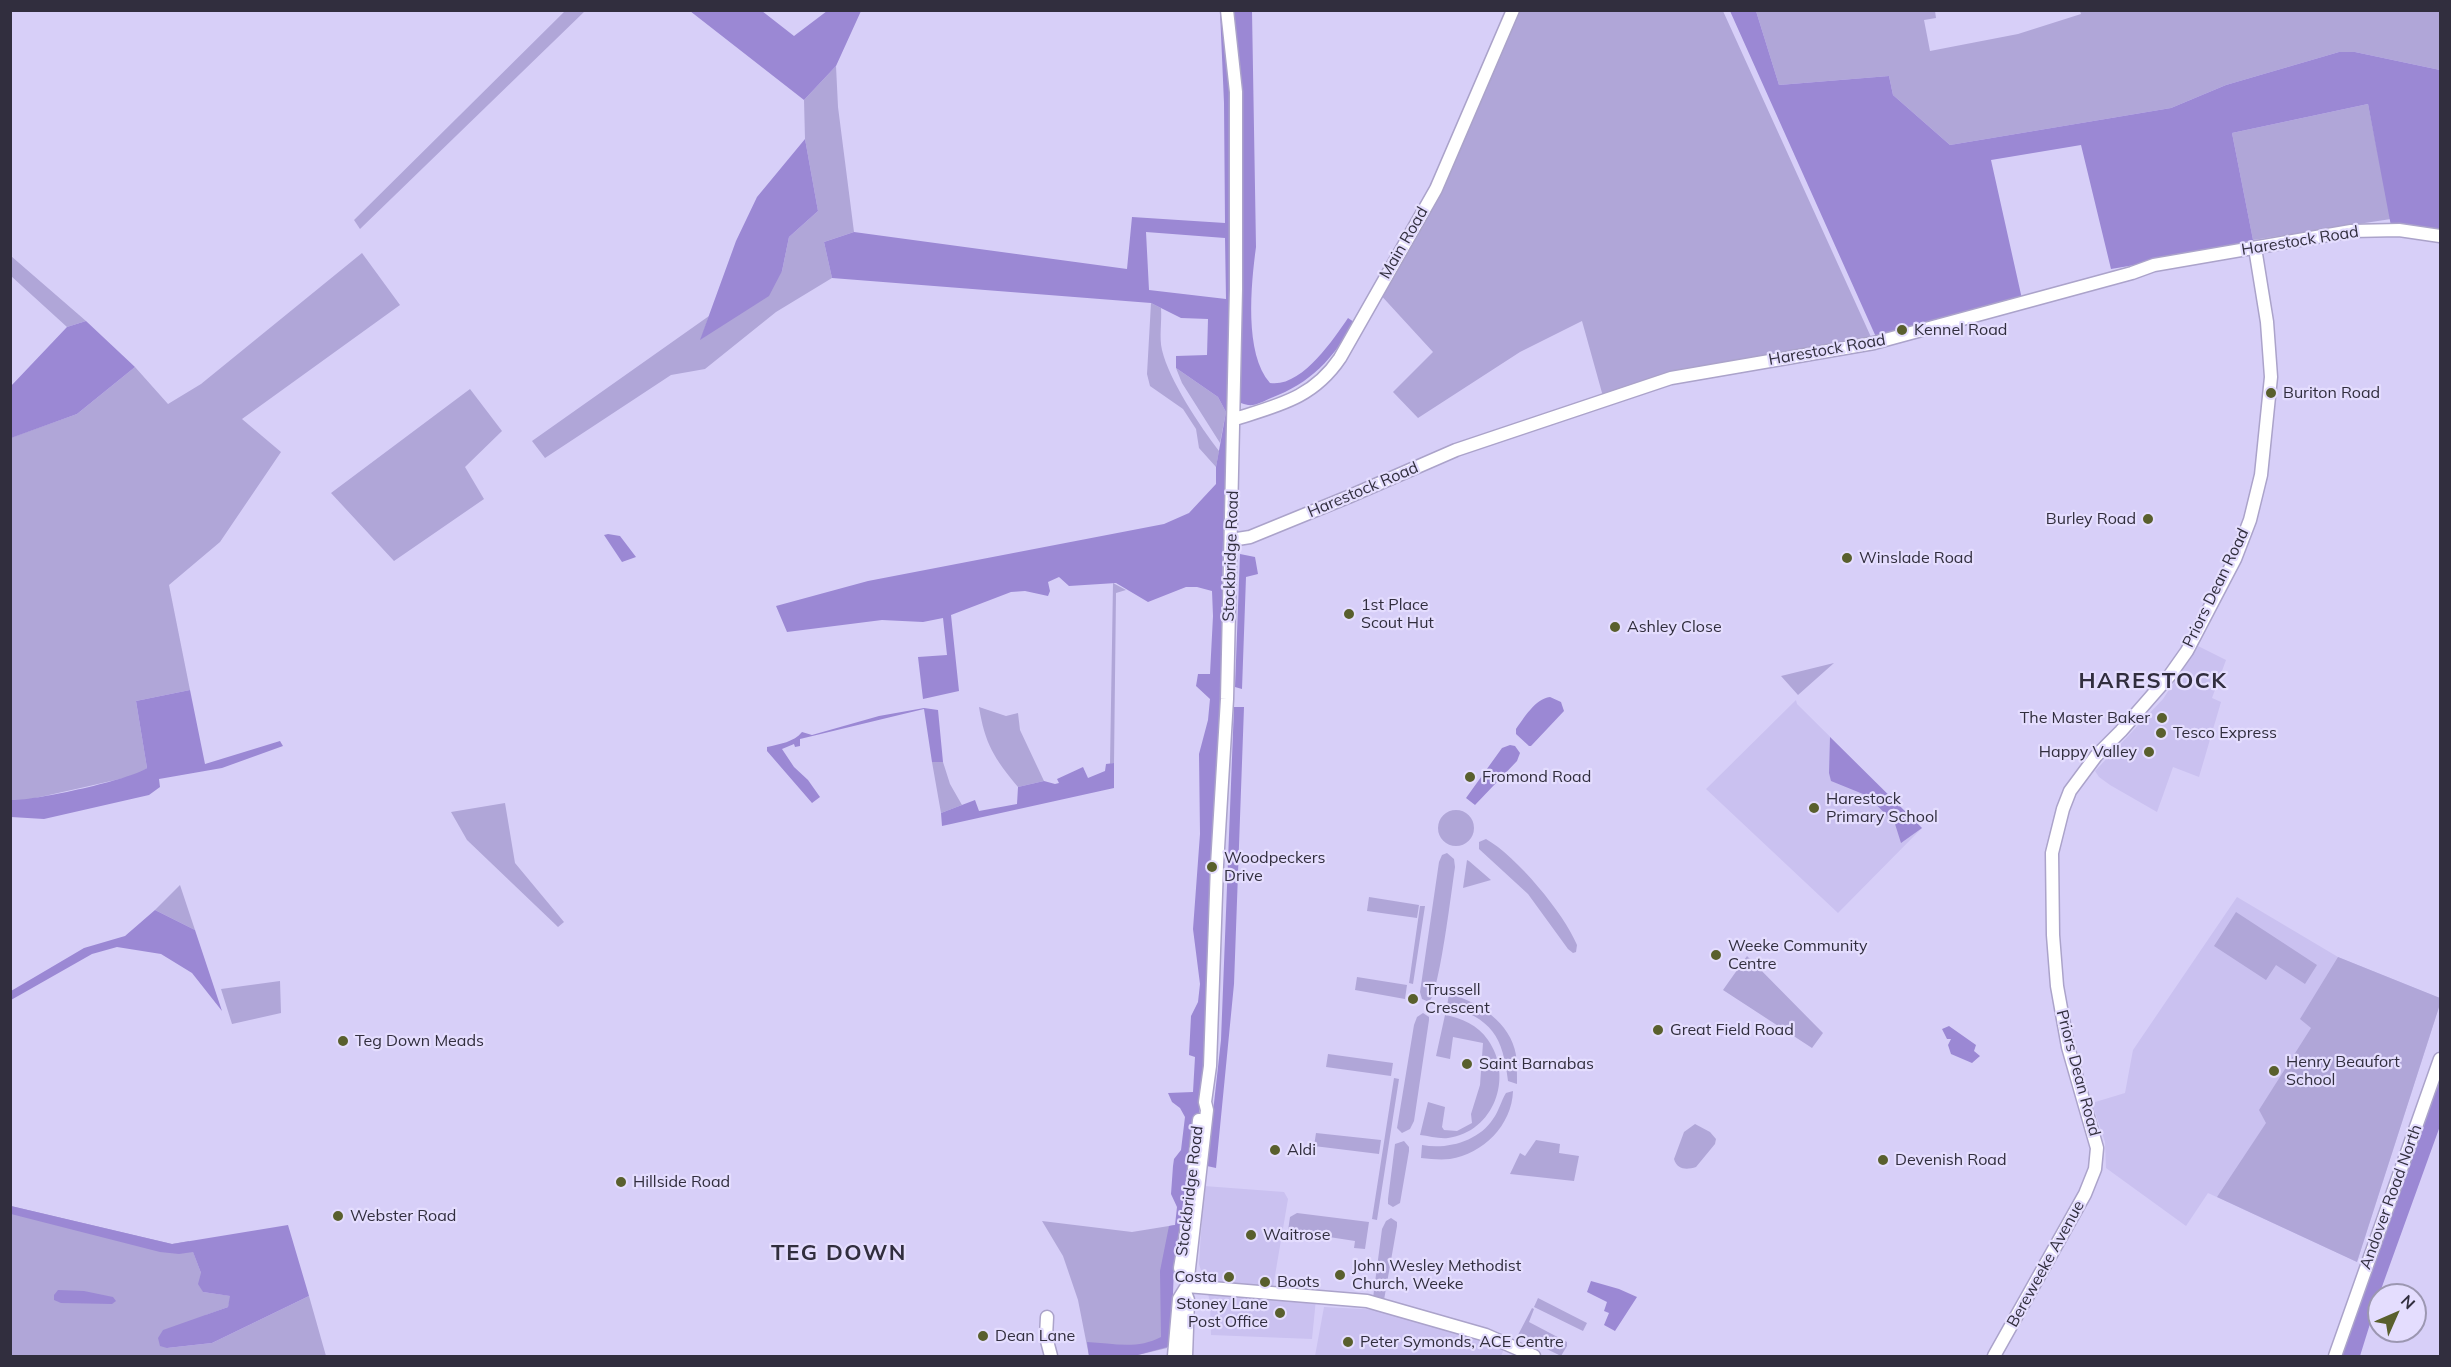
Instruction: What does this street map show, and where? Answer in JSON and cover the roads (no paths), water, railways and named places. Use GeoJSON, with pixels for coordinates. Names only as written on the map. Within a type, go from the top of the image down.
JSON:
{"type":"FeatureCollection","features":[{"type":"Feature","properties":{"kind":"street","name":"Stockbridge Road"},"geometry":{"type":"LineString","coordinates":[[1174,1356],[1179,1299],[1186,1286],[1190,1269],[1206,1134],[1205,1102],[1210,1066],[1217,866],[1227,699],[1235,420],[1236,92],[1227,10]]}},
{"type":"Feature","properties":{"kind":"street","name":"Main Road"},"geometry":{"type":"LineString","coordinates":[[1235,420],[1285,403],[1308,392],[1330,373],[1436,189],[1514,10]]}},
{"type":"Feature","properties":{"kind":"street","name":"Harestock Road"},"geometry":{"type":"LineString","coordinates":[[1231,540],[1250,537],[1456,450],[1671,378],[1874,343],[2132,273],[2154,265],[2350,231],[2399,230],[2440,236]]}},
{"type":"Feature","properties":{"kind":"street","name":"Priors Dean Road"},"geometry":{"type":"LineString","coordinates":[[2095,1169],[2098,1155],[2095,1136],[2068,1047],[2057,986],[2053,935],[2052,853],[2070,791],[2096,756],[2170,675],[2187,651],[2235,558],[2250,520],[2261,475],[2271,377],[2267,322],[2255,248]]}},
{"type":"Feature","properties":{"kind":"street","name":"Andover Road North"},"geometry":{"type":"LineString","coordinates":[[2335,1356],[2440,1059]]}},
{"type":"Feature","properties":{"kind":"street","name":"Bereweeke Avenue"},"geometry":{"type":"LineString","coordinates":[[1994,1356],[2057,1247],[2085,1194],[2095,1169]]}},
{"type":"Feature","properties":{"kind":"street","name":"Stockbridge Road"},"geometry":{"type":"LineString","coordinates":[[1186,1286],[1188,1300],[1186,1356]]}},
{"type":"Feature","properties":{"kind":"street"},"geometry":{"type":"LineString","coordinates":[[1186,1286],[1367,1301],[1486,1335],[1534,1356]]}},
{"type":"Feature","properties":{"kind":"street"},"geometry":{"type":"LineString","coordinates":[[1047,1317],[1046,1337],[1051,1356]]}},
{"type":"Feature","properties":{"kind":"place","name":"Kennel Road"},"geometry":{"type":"Point","coordinates":[1902,330]}},
{"type":"Feature","properties":{"kind":"place","name":"Buriton Road"},"geometry":{"type":"Point","coordinates":[2271,393]}},
{"type":"Feature","properties":{"kind":"place","name":"Burley Road"},"geometry":{"type":"Point","coordinates":[2148,519]}},
{"type":"Feature","properties":{"kind":"place","name":"Winslade Road"},"geometry":{"type":"Point","coordinates":[1847,558]}},
{"type":"Feature","properties":{"kind":"place","name":"1st Place Scout Hut"},"geometry":{"type":"Point","coordinates":[1349,614]}},
{"type":"Feature","properties":{"kind":"place","name":"Ashley Close"},"geometry":{"type":"Point","coordinates":[1615,627]}},
{"type":"Feature","properties":{"kind":"place","name":"The Master Baker"},"geometry":{"type":"Point","coordinates":[2162,718]}},
{"type":"Feature","properties":{"kind":"place","name":"Tesco Express"},"geometry":{"type":"Point","coordinates":[2161,733]}},
{"type":"Feature","properties":{"kind":"place","name":"Happy Valley"},"geometry":{"type":"Point","coordinates":[2149,752]}},
{"type":"Feature","properties":{"kind":"place","name":"Fromond Road"},"geometry":{"type":"Point","coordinates":[1470,777]}},
{"type":"Feature","properties":{"kind":"place","name":"Harestock Primary School"},"geometry":{"type":"Point","coordinates":[1814,808]}},
{"type":"Feature","properties":{"kind":"place","name":"Woodpeckers Drive"},"geometry":{"type":"Point","coordinates":[1212,867]}},
{"type":"Feature","properties":{"kind":"place","name":"Weeke Community Centre"},"geometry":{"type":"Point","coordinates":[1716,955]}},
{"type":"Feature","properties":{"kind":"place","name":"Trussell Crescent"},"geometry":{"type":"Point","coordinates":[1413,999]}},
{"type":"Feature","properties":{"kind":"place","name":"Great Field Road"},"geometry":{"type":"Point","coordinates":[1658,1030]}},
{"type":"Feature","properties":{"kind":"place","name":"Teg Down Meads"},"geometry":{"type":"Point","coordinates":[343,1041]}},
{"type":"Feature","properties":{"kind":"place","name":"Saint Barnabas"},"geometry":{"type":"Point","coordinates":[1467,1064]}},
{"type":"Feature","properties":{"kind":"place","name":"Henry Beaufort School"},"geometry":{"type":"Point","coordinates":[2274,1071]}},
{"type":"Feature","properties":{"kind":"place","name":"Aldi"},"geometry":{"type":"Point","coordinates":[1275,1150]}},
{"type":"Feature","properties":{"kind":"place","name":"Devenish Road"},"geometry":{"type":"Point","coordinates":[1883,1160]}},
{"type":"Feature","properties":{"kind":"place","name":"Hillside Road"},"geometry":{"type":"Point","coordinates":[621,1182]}},
{"type":"Feature","properties":{"kind":"place","name":"Webster Road"},"geometry":{"type":"Point","coordinates":[338,1216]}},
{"type":"Feature","properties":{"kind":"place","name":"Waitrose"},"geometry":{"type":"Point","coordinates":[1251,1235]}},
{"type":"Feature","properties":{"kind":"place","name":"John Wesley Methodist Church, Weeke"},"geometry":{"type":"Point","coordinates":[1340,1275]}},
{"type":"Feature","properties":{"kind":"place","name":"Costa"},"geometry":{"type":"Point","coordinates":[1229,1277]}},
{"type":"Feature","properties":{"kind":"place","name":"Boots"},"geometry":{"type":"Point","coordinates":[1265,1282]}},
{"type":"Feature","properties":{"kind":"place","name":"Stoney Lane Post Office"},"geometry":{"type":"Point","coordinates":[1280,1313]}},
{"type":"Feature","properties":{"kind":"place","name":"Dean Lane"},"geometry":{"type":"Point","coordinates":[983,1336]}},
{"type":"Feature","properties":{"kind":"place","name":"Peter Symonds, ACE Centre"},"geometry":{"type":"Point","coordinates":[1348,1342]}},
{"type":"Feature","properties":{"kind":"district","name":"HARESTOCK"},"geometry":{"type":"Point","coordinates":[2153,681]}},
{"type":"Feature","properties":{"kind":"district","name":"TEG DOWN"},"geometry":{"type":"Point","coordinates":[839,1253]}}]}
